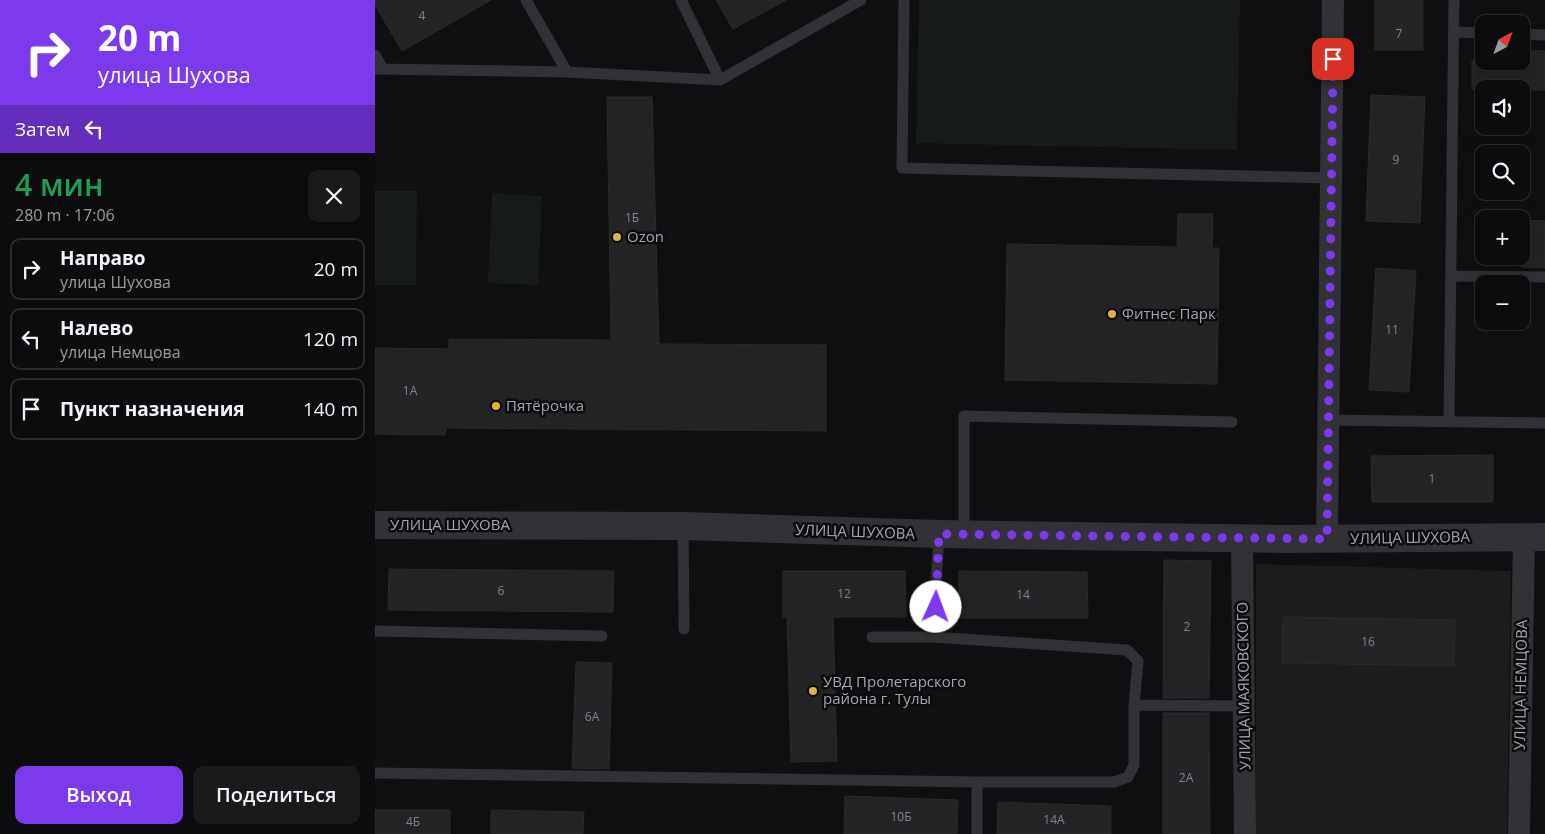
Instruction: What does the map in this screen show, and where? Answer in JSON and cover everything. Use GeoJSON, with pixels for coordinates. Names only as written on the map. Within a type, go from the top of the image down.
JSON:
{"type":"FeatureCollection","features":[{"type":"Feature","properties":{"kind":"street"},"geometry":{"type":"LineString","coordinates":[[1327,539],[1333,0]]}},
{"type":"Feature","properties":{"kind":"street","name":"УЛИЦА ШУХОВА"},"geometry":{"type":"LineString","coordinates":[[375,525],[683,526],[952,534],[1327,539],[1534,537]]}},
{"type":"Feature","properties":{"kind":"street","name":"УЛИЦА НЕМЦОВА"},"geometry":{"type":"LineString","coordinates":[[1519,834],[1534,537]]}},
{"type":"Feature","properties":{"kind":"street","name":"УЛИЦА МАЯКОВСКОГО"},"geometry":{"type":"LineString","coordinates":[[1243,538],[1245,834]]}},
{"type":"Feature","properties":{"kind":"lane"},"geometry":{"type":"LineString","coordinates":[[526,0],[567,72]]}},
{"type":"Feature","properties":{"kind":"lane"},"geometry":{"type":"LineString","coordinates":[[681,0],[721,80]]}},
{"type":"Feature","properties":{"kind":"lane"},"geometry":{"type":"LineString","coordinates":[[375,55],[379,69],[567,72],[721,80],[861,0]]}},
{"type":"Feature","properties":{"kind":"lane"},"geometry":{"type":"LineString","coordinates":[[905,0],[902,168],[1331,178]]}},
{"type":"Feature","properties":{"kind":"lane"},"geometry":{"type":"LineString","coordinates":[[1449,421],[1454,0]]}},
{"type":"Feature","properties":{"kind":"lane"},"geometry":{"type":"LineString","coordinates":[[1453,32],[1475,32]]}},
{"type":"Feature","properties":{"kind":"lane"},"geometry":{"type":"LineString","coordinates":[[1530,34],[1545,34]]}},
{"type":"Feature","properties":{"kind":"lane"},"geometry":{"type":"LineString","coordinates":[[1451,276],[1545,277]]}},
{"type":"Feature","properties":{"kind":"lane"},"geometry":{"type":"LineString","coordinates":[[933,637],[952,534],[964,416],[1232,422]]}},
{"type":"Feature","properties":{"kind":"lane"},"geometry":{"type":"LineString","coordinates":[[1328,420],[1545,423]]}},
{"type":"Feature","properties":{"kind":"lane"},"geometry":{"type":"LineString","coordinates":[[683,526],[684,628]]}},
{"type":"Feature","properties":{"kind":"lane"},"geometry":{"type":"LineString","coordinates":[[375,631],[602,636]]}},
{"type":"Feature","properties":{"kind":"lane"},"geometry":{"type":"LineString","coordinates":[[375,772],[977,782],[1114,782],[1128,777],[1134,765],[1134,705],[1138,661],[1127,650],[933,637],[872,637]]}},
{"type":"Feature","properties":{"kind":"lane"},"geometry":{"type":"LineString","coordinates":[[1134,705],[1243,706]]}},
{"type":"Feature","properties":{"kind":"lane"},"geometry":{"type":"LineString","coordinates":[[977,782],[977,834]]}},
{"type":"Feature","properties":{"kind":"shaded area"},"geometry":{"type":"Polygon","coordinates":[[[919,0],[1240,0],[1237,150],[916,143],[919,0]]]}},
{"type":"Feature","properties":{"kind":"shaded area"},"geometry":{"type":"Polygon","coordinates":[[[375,191],[417,191],[416,285],[375,285],[375,191]]]}},
{"type":"Feature","properties":{"kind":"shaded area"},"geometry":{"type":"Polygon","coordinates":[[[492,193],[542,196],[538,285],[488,283],[492,193]]]}},
{"type":"Feature","properties":{"kind":"shaded area"},"geometry":{"type":"Polygon","coordinates":[[[1256,564],[1511,571],[1507,834],[1256,834],[1256,564]]]}},
{"type":"Feature","properties":{"kind":"building"},"geometry":{"type":"Polygon","coordinates":[[[375,0],[491,0],[402,51],[375,5],[375,0]]]}},
{"type":"Feature","properties":{"kind":"building"},"geometry":{"type":"Polygon","coordinates":[[[716,0],[786,0],[733,29],[716,0]]]}},
{"type":"Feature","properties":{"kind":"building"},"geometry":{"type":"Polygon","coordinates":[[[1375,0],[1423,0],[1423,50],[1375,50],[1375,0]]]}},
{"type":"Feature","properties":{"kind":"building"},"geometry":{"type":"Polygon","coordinates":[[[1530,51],[1545,51],[1545,90],[1530,90],[1530,80],[1475,80],[1475,89],[1472,89],[1472,61],[1475,61],[1475,70],[1530,70],[1530,51]]]}},
{"type":"Feature","properties":{"kind":"building"},"geometry":{"type":"Polygon","coordinates":[[[1371,95],[1425,97],[1420,223],[1366,221],[1371,95]]]}},
{"type":"Feature","properties":{"kind":"building"},"geometry":{"type":"Polygon","coordinates":[[[607,97],[652,97],[659,344],[826,345],[826,431],[446,428],[445,435],[375,434],[375,348],[449,349],[449,339],[611,340],[607,97]]]}},
{"type":"Feature","properties":{"kind":"building","name":"Фитнес Парк"},"geometry":{"type":"Polygon","coordinates":[[[1178,214],[1213,214],[1212,248],[1219,248],[1217,384],[1005,380],[1007,244],[1177,247],[1178,214]]]}},
{"type":"Feature","properties":{"kind":"building"},"geometry":{"type":"Polygon","coordinates":[[[1530,220],[1545,221],[1545,268],[1521,267],[1521,265],[1530,265],[1530,220]]]}},
{"type":"Feature","properties":{"kind":"building"},"geometry":{"type":"Polygon","coordinates":[[[1376,268],[1416,271],[1409,392],[1369,390],[1376,268]]]}},
{"type":"Feature","properties":{"kind":"building"},"geometry":{"type":"Polygon","coordinates":[[[1493,455],[1493,502],[1372,502],[1371,456],[1493,455]]]}},
{"type":"Feature","properties":{"kind":"building"},"geometry":{"type":"Polygon","coordinates":[[[1164,560],[1211,561],[1209,698],[1163,698],[1164,560]]]}},
{"type":"Feature","properties":{"kind":"building"},"geometry":{"type":"Polygon","coordinates":[[[389,569],[614,571],[613,612],[388,610],[389,569]]]}},
{"type":"Feature","properties":{"kind":"building"},"geometry":{"type":"Polygon","coordinates":[[[783,571],[905,571],[906,617],[833,617],[837,761],[791,762],[787,617],[783,617],[783,571]]]}},
{"type":"Feature","properties":{"kind":"building"},"geometry":{"type":"Polygon","coordinates":[[[959,571],[1087,572],[1088,618],[959,618],[959,571]]]}},
{"type":"Feature","properties":{"kind":"building"},"geometry":{"type":"Polygon","coordinates":[[[1283,617],[1455,620],[1454,666],[1282,663],[1283,617]]]}},
{"type":"Feature","properties":{"kind":"building"},"geometry":{"type":"Polygon","coordinates":[[[576,662],[612,663],[609,769],[572,768],[576,662]]]}},
{"type":"Feature","properties":{"kind":"building"},"geometry":{"type":"Polygon","coordinates":[[[1163,713],[1209,713],[1210,834],[1163,834],[1163,713]]]}},
{"type":"Feature","properties":{"kind":"building"},"geometry":{"type":"Polygon","coordinates":[[[845,796],[958,800],[957,834],[844,834],[845,796]]]}},
{"type":"Feature","properties":{"kind":"building"},"geometry":{"type":"Polygon","coordinates":[[[998,802],[1111,806],[1111,834],[997,834],[998,802]]]}},
{"type":"Feature","properties":{"kind":"building"},"geometry":{"type":"Polygon","coordinates":[[[375,810],[450,810],[450,834],[375,834],[375,810]]]}},
{"type":"Feature","properties":{"kind":"building"},"geometry":{"type":"Polygon","coordinates":[[[491,810],[584,812],[583,834],[491,834],[491,810]]]}},
{"type":"Feature","properties":{"kind":"place","name":"Ozon"},"geometry":{"type":"Point","coordinates":[617,237]}},
{"type":"Feature","properties":{"kind":"place","name":"Фитнес Парк"},"geometry":{"type":"Point","coordinates":[1112,314]}},
{"type":"Feature","properties":{"kind":"place","name":"Пятёрочка"},"geometry":{"type":"Point","coordinates":[496,406]}},
{"type":"Feature","properties":{"kind":"place","name":"УВД Пролетарского района г. Тулы"},"geometry":{"type":"Point","coordinates":[813,691]}},
{"type":"Feature","properties":{"kind":"route"},"geometry":{"type":"LineString","coordinates":[[936,607],[939,534],[1327,539],[1333,59]]}}]}
